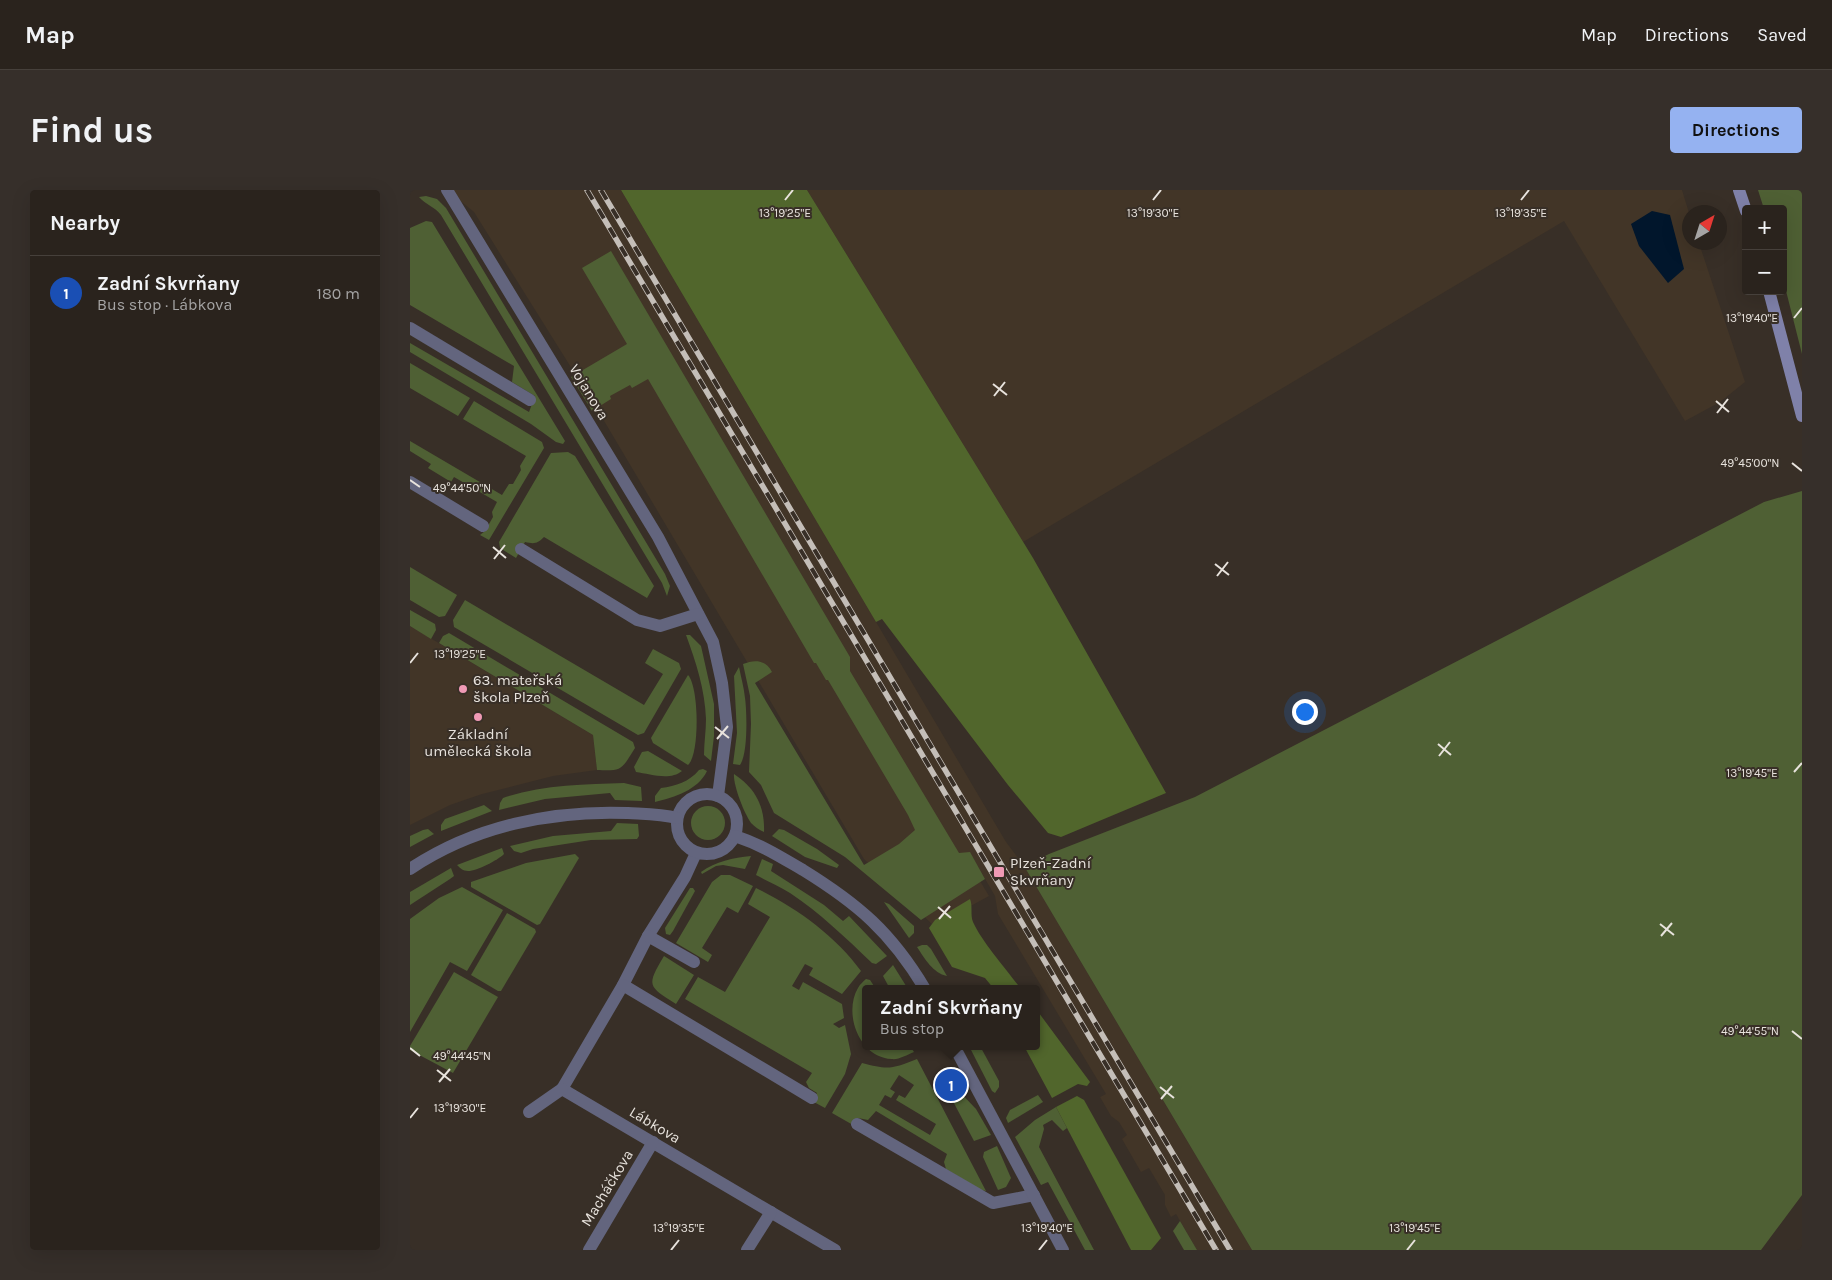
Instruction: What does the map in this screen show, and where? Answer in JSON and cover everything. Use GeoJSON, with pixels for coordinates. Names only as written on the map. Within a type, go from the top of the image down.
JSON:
{"type":"FeatureCollection","features":[{"type":"Feature","properties":{"kind":"main road"},"geometry":{"type":"LineString","coordinates":[[1739,190],[1744,205]]}},
{"type":"Feature","properties":{"kind":"main road"},"geometry":{"type":"LineString","coordinates":[[1770,295],[1802,416]]}},
{"type":"Feature","properties":{"kind":"street","name":"Vojanova"},"geometry":{"type":"LineString","coordinates":[[447,190],[658,536],[713,642],[722,683],[727,727],[718,796]]}},
{"type":"Feature","properties":{"kind":"street"},"geometry":{"type":"LineString","coordinates":[[410,328],[530,400]]}},
{"type":"Feature","properties":{"kind":"street"},"geometry":{"type":"LineString","coordinates":[[410,482],[483,526]]}},
{"type":"Feature","properties":{"kind":"street"},"geometry":{"type":"LineString","coordinates":[[521,549],[638,620],[660,626],[698,614]]}},
{"type":"Feature","properties":{"kind":"street"},"geometry":{"type":"LineString","coordinates":[[705,794],[718,796],[725,800],[735,812],[737,828],[735,836],[732,842],[719,852],[712,854],[696,853],[684,845],[680,839],[676,825],[677,818],[682,806],[692,798],[705,794]]}},
{"type":"Feature","properties":{"kind":"street"},"geometry":{"type":"LineString","coordinates":[[410,869],[449,847],[488,831],[528,820],[569,814],[611,812],[663,815],[677,818]]}},
{"type":"Feature","properties":{"kind":"street"},"geometry":{"type":"LineString","coordinates":[[735,836],[762,846],[853,903],[879,927],[900,951],[921,985]]}},
{"type":"Feature","properties":{"kind":"street"},"geometry":{"type":"LineString","coordinates":[[529,1112],[562,1089],[623,985],[648,936],[685,877],[696,853]]}},
{"type":"Feature","properties":{"kind":"street"},"geometry":{"type":"LineString","coordinates":[[648,936],[694,962]]}},
{"type":"Feature","properties":{"kind":"street"},"geometry":{"type":"LineString","coordinates":[[623,985],[812,1098]]}},
{"type":"Feature","properties":{"kind":"street"},"geometry":{"type":"LineString","coordinates":[[956,1050],[1063,1250]]}},
{"type":"Feature","properties":{"kind":"street","name":"Lábkova"},"geometry":{"type":"LineString","coordinates":[[562,1089],[835,1250]]}},
{"type":"Feature","properties":{"kind":"street"},"geometry":{"type":"LineString","coordinates":[[858,1124],[993,1204],[1034,1195]]}},
{"type":"Feature","properties":{"kind":"street","name":"Macháčkova"},"geometry":{"type":"LineString","coordinates":[[589,1250],[653,1142]]}},
{"type":"Feature","properties":{"kind":"street"},"geometry":{"type":"LineString","coordinates":[[747,1250],[770,1212]]}},
{"type":"Feature","properties":{"kind":"shaded area"},"geometry":{"type":"Polygon","coordinates":[[[447,190],[621,190],[1006,842],[1024,866],[1252,1250],[1197,1250],[1176,1214],[1171,1217],[1165,1205],[1165,1195],[1149,1168],[1141,1172],[1122,1139],[1127,1135],[1119,1122],[1111,1116],[1100,1097],[1106,1094],[998,914],[995,896],[970,853],[967,859],[989,896],[934,926],[864,859],[597,409],[474,212],[447,190]]]}},
{"type":"Feature","properties":{"kind":"shaded area"},"geometry":{"type":"Polygon","coordinates":[[[807,190],[1682,190],[1687,205],[1682,205],[1682,250],[1701,250],[1745,382],[1720,402],[1685,421],[1564,221],[1023,542],[807,190]]]}},
{"type":"Feature","properties":{"kind":"shaded area","name":"63. mateřská škola Plzeň"},"geometry":{"type":"Polygon","coordinates":[[[410,626],[593,735],[597,770],[553,776],[482,794],[450,805],[410,825],[410,626]]]}},
{"type":"Feature","properties":{"kind":"green space"},"geometry":{"type":"Polygon","coordinates":[[[621,190],[807,190],[1033,558],[1166,793],[1061,837],[1048,833],[1008,785],[882,619],[876,622],[621,190]]]}},
{"type":"Feature","properties":{"kind":"green space"},"geometry":{"type":"Polygon","coordinates":[[[1758,190],[1802,190],[1802,354],[1787,295],[1787,205],[1763,205],[1758,190]]]}},
{"type":"Feature","properties":{"kind":"green space"},"geometry":{"type":"Polygon","coordinates":[[[426,196],[437,199],[446,208],[665,574],[670,586],[667,596],[662,583],[441,215],[419,197],[426,196]]]}},
{"type":"Feature","properties":{"kind":"green space"},"geometry":{"type":"Polygon","coordinates":[[[426,221],[432,222],[565,441],[563,444],[556,442],[531,424],[410,352],[410,343],[529,412],[535,396],[512,382],[514,366],[410,305],[410,228],[426,221]]]}},
{"type":"Feature","properties":{"kind":"green space"},"geometry":{"type":"Polygon","coordinates":[[[611,251],[850,657],[850,671],[959,853],[970,852],[985,879],[921,920],[845,857],[774,813],[761,785],[749,772],[750,696],[743,664],[756,661],[767,665],[772,672],[755,683],[864,865],[899,844],[915,830],[828,680],[826,680],[816,663],[814,663],[648,379],[632,388],[630,385],[610,396],[611,399],[592,411],[571,377],[627,344],[582,268],[611,251]]]}},
{"type":"Feature","properties":{"kind":"green space"},"geometry":{"type":"Polygon","coordinates":[[[410,363],[470,398],[458,416],[410,388],[410,363]]]}},
{"type":"Feature","properties":{"kind":"green space"},"geometry":{"type":"Polygon","coordinates":[[[474,401],[542,442],[544,448],[489,540],[480,535],[485,531],[493,517],[492,512],[497,502],[454,477],[451,482],[428,468],[431,464],[410,451],[410,441],[502,495],[509,484],[513,484],[526,456],[463,419],[474,401]]]}},
{"type":"Feature","properties":{"kind":"green space"},"geometry":{"type":"Polygon","coordinates":[[[568,452],[575,456],[654,586],[647,598],[544,537],[535,543],[525,542],[516,558],[500,548],[499,542],[551,453],[568,452]]]}},
{"type":"Feature","properties":{"kind":"green space"},"geometry":{"type":"Polygon","coordinates":[[[1802,491],[1802,1195],[1761,1250],[1252,1250],[1024,866],[1049,854],[1195,797],[1764,502],[1802,491]]]}},
{"type":"Feature","properties":{"kind":"green space"},"geometry":{"type":"Polygon","coordinates":[[[410,567],[457,595],[445,616],[439,617],[410,600],[410,567]]]}},
{"type":"Feature","properties":{"kind":"green space"},"geometry":{"type":"Polygon","coordinates":[[[465,600],[644,705],[663,674],[645,663],[653,649],[679,663],[681,669],[644,733],[638,735],[454,627],[453,620],[465,600]]]}},
{"type":"Feature","properties":{"kind":"green space"},"geometry":{"type":"Polygon","coordinates":[[[410,610],[435,624],[436,630],[431,639],[410,626],[410,610]]]}},
{"type":"Feature","properties":{"kind":"green space"},"geometry":{"type":"Polygon","coordinates":[[[449,633],[633,742],[635,748],[627,761],[617,769],[597,770],[593,735],[439,643],[443,636],[449,633]]]}},
{"type":"Feature","properties":{"kind":"green space"},"geometry":{"type":"Polygon","coordinates":[[[686,635],[690,635],[701,646],[714,704],[714,736],[711,761],[704,755],[706,719],[704,697],[686,635]]]}},
{"type":"Feature","properties":{"kind":"green space"},"geometry":{"type":"Polygon","coordinates":[[[739,667],[746,704],[746,743],[743,760],[740,765],[733,764],[737,733],[734,676],[739,667]]]}},
{"type":"Feature","properties":{"kind":"green space"},"geometry":{"type":"Polygon","coordinates":[[[688,675],[692,682],[697,720],[695,748],[688,765],[653,743],[651,738],[688,675]]]}},
{"type":"Feature","properties":{"kind":"green space"},"geometry":{"type":"Polygon","coordinates":[[[648,751],[682,771],[672,776],[636,772],[634,767],[642,752],[648,751]]]}},
{"type":"Feature","properties":{"kind":"green space"},"geometry":{"type":"Polygon","coordinates":[[[703,769],[707,771],[703,778],[692,788],[678,795],[655,802],[655,796],[661,788],[682,783],[703,769]]]}},
{"type":"Feature","properties":{"kind":"green space"},"geometry":{"type":"Polygon","coordinates":[[[734,774],[748,785],[757,798],[763,814],[764,832],[754,826],[748,818],[737,792],[734,774]]]}},
{"type":"Feature","properties":{"kind":"green space"},"geometry":{"type":"Polygon","coordinates":[[[624,783],[641,787],[642,801],[615,800],[610,793],[545,799],[499,810],[503,798],[532,790],[624,783]]]}},
{"type":"Feature","properties":{"kind":"green space"},"geometry":{"type":"Polygon","coordinates":[[[484,805],[492,811],[441,831],[441,825],[445,819],[484,805]]]}},
{"type":"Feature","properties":{"kind":"green space"},"geometry":{"type":"Polygon","coordinates":[[[708,806],[715,807],[720,811],[724,816],[724,830],[720,835],[715,839],[708,840],[701,839],[696,835],[692,830],[691,823],[692,816],[696,811],[701,807],[708,806]]]}},
{"type":"Feature","properties":{"kind":"green space"},"geometry":{"type":"Polygon","coordinates":[[[617,823],[638,824],[639,836],[637,839],[591,840],[533,849],[521,853],[514,851],[510,846],[553,836],[611,831],[617,823]]]}},
{"type":"Feature","properties":{"kind":"green space"},"geometry":{"type":"Polygon","coordinates":[[[428,829],[434,834],[410,847],[410,836],[428,829]]]}},
{"type":"Feature","properties":{"kind":"green space"},"geometry":{"type":"Polygon","coordinates":[[[779,829],[817,849],[839,865],[837,868],[805,857],[772,836],[779,829]]]}},
{"type":"Feature","properties":{"kind":"green space"},"geometry":{"type":"Polygon","coordinates":[[[502,848],[504,854],[487,865],[472,871],[466,871],[457,865],[502,848]]]}},
{"type":"Feature","properties":{"kind":"green space"},"geometry":{"type":"Polygon","coordinates":[[[575,854],[579,858],[540,924],[537,925],[471,887],[471,882],[526,863],[575,854]]]}},
{"type":"Feature","properties":{"kind":"green space"},"geometry":{"type":"Polygon","coordinates":[[[751,856],[745,869],[723,865],[716,866],[702,874],[701,872],[725,861],[751,856]]]}},
{"type":"Feature","properties":{"kind":"green space"},"geometry":{"type":"Polygon","coordinates":[[[762,859],[773,864],[771,871],[824,905],[843,921],[849,916],[887,956],[876,964],[872,963],[812,909],[786,890],[756,875],[762,859]]]}},
{"type":"Feature","properties":{"kind":"green space"},"geometry":{"type":"Polygon","coordinates":[[[451,868],[454,876],[410,905],[410,892],[451,868]]]}},
{"type":"Feature","properties":{"kind":"green space"},"geometry":{"type":"Polygon","coordinates":[[[721,875],[730,875],[753,886],[738,913],[727,907],[702,948],[712,955],[708,962],[676,943],[712,882],[721,875]]]}},
{"type":"Feature","properties":{"kind":"green space"},"geometry":{"type":"Polygon","coordinates":[[[462,887],[503,910],[467,971],[450,962],[410,1032],[410,919],[439,898],[462,887]]]}},
{"type":"Feature","properties":{"kind":"green space"},"geometry":{"type":"Polygon","coordinates":[[[690,888],[693,888],[695,891],[673,931],[670,935],[666,934],[665,928],[690,888]]]}},
{"type":"Feature","properties":{"kind":"green space"},"geometry":{"type":"Polygon","coordinates":[[[756,888],[800,913],[827,934],[861,971],[842,994],[809,975],[813,968],[805,964],[792,986],[799,990],[803,982],[842,1004],[844,1018],[833,1024],[839,1028],[845,1025],[851,1054],[845,1074],[825,1108],[812,1101],[817,1093],[809,1088],[806,1082],[812,1073],[685,999],[698,977],[725,992],[770,917],[748,904],[756,888]]]}},
{"type":"Feature","properties":{"kind":"green space"},"geometry":{"type":"Polygon","coordinates":[[[970,899],[972,919],[977,930],[1018,985],[991,985],[985,978],[952,967],[929,928],[935,920],[970,899]]]}},
{"type":"Feature","properties":{"kind":"green space"},"geometry":{"type":"Polygon","coordinates":[[[884,902],[889,904],[914,926],[914,933],[909,938],[884,902]]]}},
{"type":"Feature","properties":{"kind":"green space"},"geometry":{"type":"Polygon","coordinates":[[[507,913],[535,929],[536,932],[501,991],[498,991],[471,975],[507,913]]]}},
{"type":"Feature","properties":{"kind":"green space"},"geometry":{"type":"Polygon","coordinates":[[[927,945],[931,949],[947,976],[933,969],[926,961],[917,947],[927,945]]]}},
{"type":"Feature","properties":{"kind":"green space"},"geometry":{"type":"Polygon","coordinates":[[[664,956],[694,975],[676,1004],[655,989],[653,984],[654,974],[664,956]]]}},
{"type":"Feature","properties":{"kind":"green space"},"geometry":{"type":"Polygon","coordinates":[[[893,965],[906,985],[888,985],[883,976],[893,965]]]}},
{"type":"Feature","properties":{"kind":"green space"},"geometry":{"type":"Polygon","coordinates":[[[454,972],[498,997],[453,1073],[410,1050],[410,1046],[454,972]]]}},
{"type":"Feature","properties":{"kind":"green space"},"geometry":{"type":"Polygon","coordinates":[[[866,979],[870,980],[873,985],[862,985],[862,1041],[853,1021],[852,1009],[854,998],[861,984],[866,979]]]}},
{"type":"Feature","properties":{"kind":"green space"},"geometry":{"type":"Polygon","coordinates":[[[1040,1014],[1090,1082],[1087,1086],[1078,1084],[1052,1098],[1026,1050],[1040,1050],[1040,1014]]]}},
{"type":"Feature","properties":{"kind":"green space"},"geometry":{"type":"Polygon","coordinates":[[[870,1050],[913,1050],[914,1052],[892,1059],[880,1057],[870,1050]]]}},
{"type":"Feature","properties":{"kind":"green space"},"geometry":{"type":"Polygon","coordinates":[[[971,1050],[982,1050],[999,1081],[999,1087],[995,1093],[992,1091],[971,1050]]]}},
{"type":"Feature","properties":{"kind":"green space"},"geometry":{"type":"Polygon","coordinates":[[[917,1059],[986,1191],[981,1190],[946,1169],[944,1162],[947,1154],[876,1111],[868,1120],[858,1118],[853,1125],[832,1113],[862,1063],[878,1067],[895,1067],[917,1059]],[[899,1075],[890,1089],[895,1092],[891,1098],[885,1095],[879,1105],[930,1135],[936,1124],[896,1100],[899,1095],[905,1098],[914,1085],[899,1075]]]}},
{"type":"Feature","properties":{"kind":"green space"},"geometry":{"type":"Polygon","coordinates":[[[955,1087],[976,1109],[991,1135],[974,1141],[947,1090],[955,1087]]]}},
{"type":"Feature","properties":{"kind":"green space"},"geometry":{"type":"Polygon","coordinates":[[[1038,1095],[1043,1102],[1008,1123],[1006,1118],[1010,1110],[1038,1095]]]}},
{"type":"Feature","properties":{"kind":"green space"},"geometry":{"type":"Polygon","coordinates":[[[1077,1096],[1084,1100],[1161,1238],[1151,1250],[1131,1250],[1056,1107],[1077,1096]]]}},
{"type":"Feature","properties":{"kind":"green space"},"geometry":{"type":"Polygon","coordinates":[[[1056,1107],[1067,1128],[1063,1131],[1052,1120],[1043,1125],[1044,1129],[1039,1147],[1094,1250],[1085,1250],[1048,1182],[1041,1185],[1015,1137],[1035,1120],[1056,1107]]]}},
{"type":"Feature","properties":{"kind":"green space"},"geometry":{"type":"Polygon","coordinates":[[[997,1146],[1011,1178],[1006,1187],[998,1190],[983,1157],[984,1152],[997,1146]]]}},
{"type":"Feature","properties":{"kind":"green space"},"geometry":{"type":"Polygon","coordinates":[[[1180,1221],[1197,1250],[1184,1250],[1173,1231],[1180,1221]]]}},
{"type":"Feature","properties":{"kind":"water"},"geometry":{"type":"Polygon","coordinates":[[[1652,211],[1670,215],[1684,269],[1668,283],[1639,246],[1631,224],[1652,211]]]}},
{"type":"Feature","properties":{"kind":"railway"},"geometry":{"type":"LineString","coordinates":[[587,190],[1216,1250]]}},
{"type":"Feature","properties":{"kind":"railway"},"geometry":{"type":"LineString","coordinates":[[601,190],[1230,1250]]}},
{"type":"Feature","properties":{"kind":"place","name":"63. mateřská škola Plzeň"},"geometry":{"type":"Point","coordinates":[463,689]}},
{"type":"Feature","properties":{"kind":"place","name":"Základní umělecká škola"},"geometry":{"type":"Point","coordinates":[478,717]}},
{"type":"Feature","properties":{"kind":"place","name":"Plzeň-Zadní Skvrňany"},"geometry":{"type":"Point","coordinates":[999,872]}},
{"type":"Feature","properties":{"kind":"place","name":"Zadní Skvrňany"},"geometry":{"type":"Point","coordinates":[951,1085]}}]}
